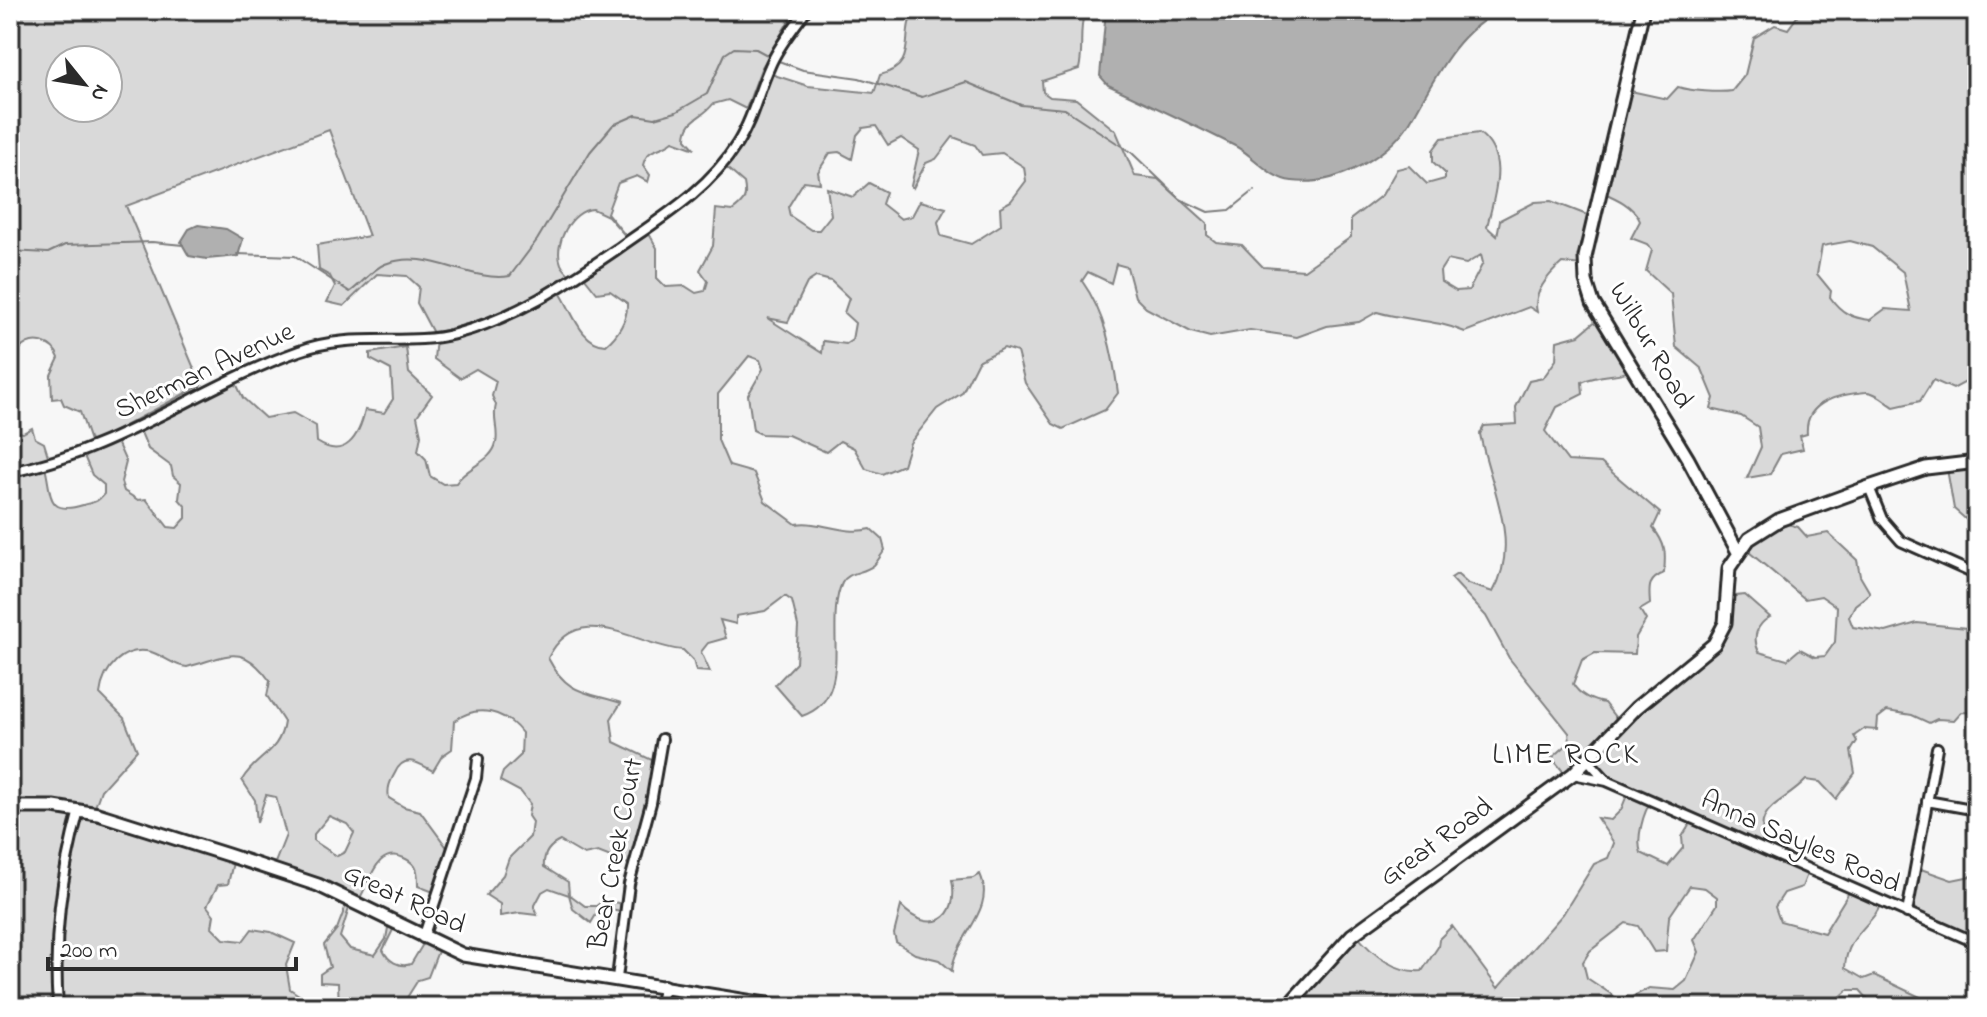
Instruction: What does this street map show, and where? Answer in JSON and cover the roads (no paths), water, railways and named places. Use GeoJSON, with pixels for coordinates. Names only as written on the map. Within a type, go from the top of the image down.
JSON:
{"type":"FeatureCollection","features":[{"type":"Feature","properties":{"kind":"street","name":"Sherman Avenue"},"geometry":{"type":"LineString","coordinates":[[10,472],[83,454],[182,401],[312,346],[348,340],[452,335],[510,315],[550,295],[670,215],[725,163],[749,124],[770,66],[806,10]]}},
{"type":"Feature","properties":{"kind":"street","name":"Wilbur Road"},"geometry":{"type":"LineString","coordinates":[[1643,10],[1584,270],[1593,303],[1688,459],[1738,552]]}},
{"type":"Feature","properties":{"kind":"street"},"geometry":{"type":"LineString","coordinates":[[1738,552],[1749,539],[1779,520],[1926,468],[1977,462]]}},
{"type":"Feature","properties":{"kind":"street"},"geometry":{"type":"LineString","coordinates":[[1869,487],[1882,519],[1901,541],[1977,575]]}},
{"type":"Feature","properties":{"kind":"street","name":"Great Road"},"geometry":{"type":"LineString","coordinates":[[1287,1007],[1352,935],[1573,774],[1636,708],[1718,639],[1725,623],[1729,568],[1738,552]]}},
{"type":"Feature","properties":{"kind":"street","name":"Bear Creek Court"},"geometry":{"type":"LineString","coordinates":[[617,978],[629,884],[651,803],[662,739]]}},
{"type":"Feature","properties":{"kind":"street"},"geometry":{"type":"LineString","coordinates":[[1907,913],[1937,748]]}},
{"type":"Feature","properties":{"kind":"street"},"geometry":{"type":"LineString","coordinates":[[423,938],[476,778],[478,759]]}},
{"type":"Feature","properties":{"kind":"street","name":"Anna Sayles Road"},"geometry":{"type":"LineString","coordinates":[[1588,760],[1607,781]]}},
{"type":"Feature","properties":{"kind":"street","name":"Anna Sayles Road"},"geometry":{"type":"LineString","coordinates":[[1573,774],[1607,781],[1977,943]]}},
{"type":"Feature","properties":{"kind":"street"},"geometry":{"type":"LineString","coordinates":[[1927,801],[1977,810]]}},
{"type":"Feature","properties":{"kind":"street","name":"Great Road"},"geometry":{"type":"LineString","coordinates":[[10,807],[79,810],[115,818],[298,878],[423,938],[480,959],[664,985],[785,1007]]}},
{"type":"Feature","properties":{"kind":"street"},"geometry":{"type":"LineString","coordinates":[[58,1007],[57,917],[65,864],[79,810]]}},
{"type":"Feature","properties":{"kind":"street"},"geometry":{"type":"LineString","coordinates":[[659,1007],[664,985]]}},
{"type":"Feature","properties":{"kind":"waterway"},"geometry":{"type":"LineString","coordinates":[[237,254],[295,256],[350,292],[380,266],[401,260],[433,262],[479,275],[510,276],[537,240],[590,152],[613,125],[636,115],[655,118],[676,112],[707,94],[725,54],[734,48],[756,49],[769,56]]}},
{"type":"Feature","properties":{"kind":"waterway"},"geometry":{"type":"LineString","coordinates":[[776,60],[803,70],[859,78],[922,97],[966,82],[1021,105],[1065,109],[1132,153],[1180,199],[1208,212],[1230,210],[1255,190]]}},
{"type":"Feature","properties":{"kind":"waterway"},"geometry":{"type":"LineString","coordinates":[[10,251],[48,253],[65,245],[152,242],[183,245]]}},
{"type":"Feature","properties":{"kind":"district","name":"LIME ROCK"},"geometry":{"type":"Point","coordinates":[1566,756]}}]}
